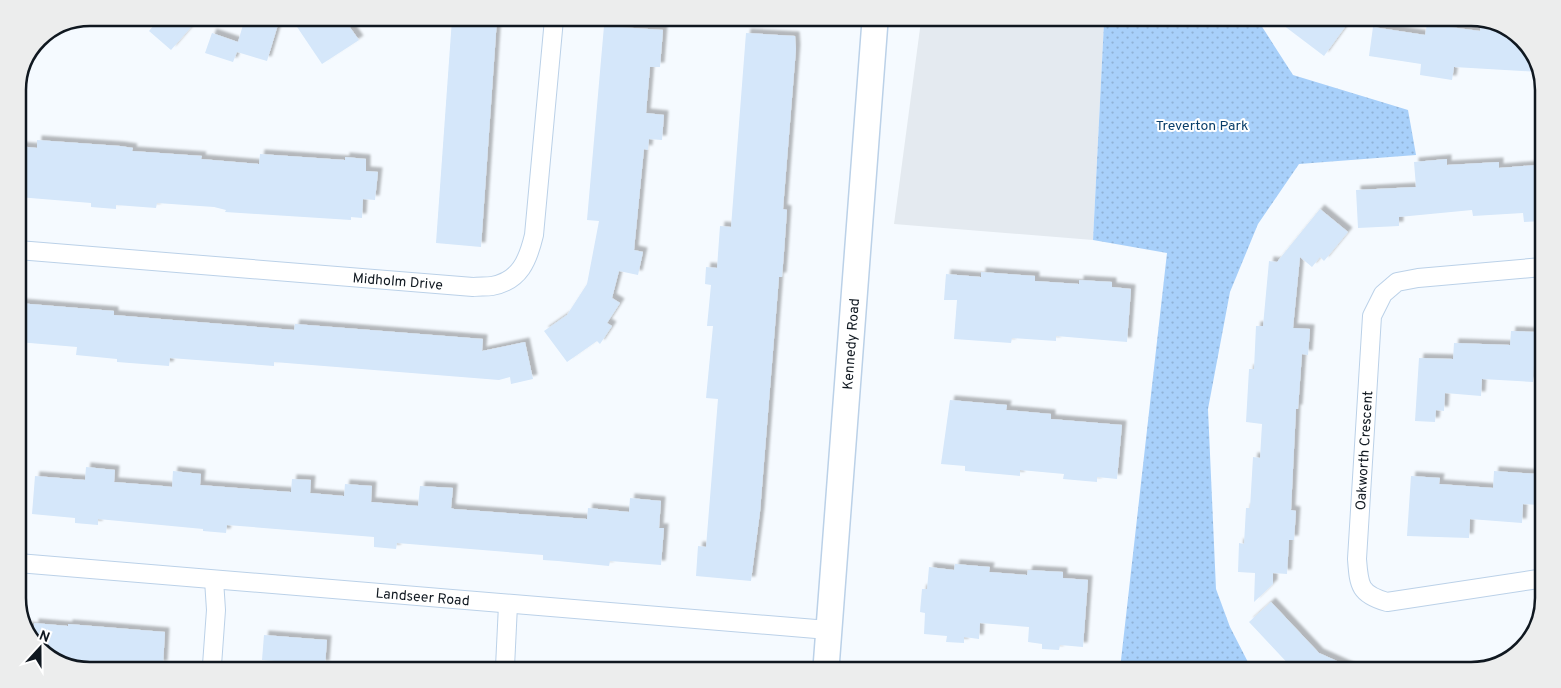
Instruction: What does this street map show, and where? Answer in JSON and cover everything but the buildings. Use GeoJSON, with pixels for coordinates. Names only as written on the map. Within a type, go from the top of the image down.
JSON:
{"type":"FeatureCollection","features":[{"type":"Feature","properties":{"kind":"main road","name":"Kennedy Road"},"geometry":{"type":"LineString","coordinates":[[826,662],[875,26]]}},
{"type":"Feature","properties":{"kind":"street","name":"Midholm Drive"},"geometry":{"type":"LineString","coordinates":[[26,251],[473,287],[502,284],[519,273],[530,252],[534,235],[553,26]]}},
{"type":"Feature","properties":{"kind":"street","name":"Oakworth Crescent"},"geometry":{"type":"LineString","coordinates":[[1535,267],[1418,278],[1397,282],[1383,294],[1372,316],[1357,558],[1359,583],[1369,597],[1387,602],[1535,579]]}},
{"type":"Feature","properties":{"kind":"street","name":"Landseer Road"},"geometry":{"type":"LineString","coordinates":[[26,564],[828,630]]}},
{"type":"Feature","properties":{"kind":"street"},"geometry":{"type":"LineString","coordinates":[[212,662],[216,610],[214,580]]}},
{"type":"Feature","properties":{"kind":"street"},"geometry":{"type":"LineString","coordinates":[[505,662],[508,605]]}},
{"type":"Feature","properties":{"kind":"shaded area"},"geometry":{"type":"Polygon","coordinates":[[[920,26],[1104,26],[1093,240],[894,224],[920,26]]]}},
{"type":"Feature","properties":{"kind":"green space","name":"Treverton Park"},"geometry":{"type":"Polygon","coordinates":[[[1104,26],[1262,26],[1293,75],[1408,110],[1416,155],[1299,164],[1258,224],[1230,292],[1208,409],[1216,589],[1230,627],[1248,662],[1121,662],[1167,253],[1093,240],[1104,26]]]}}]}
